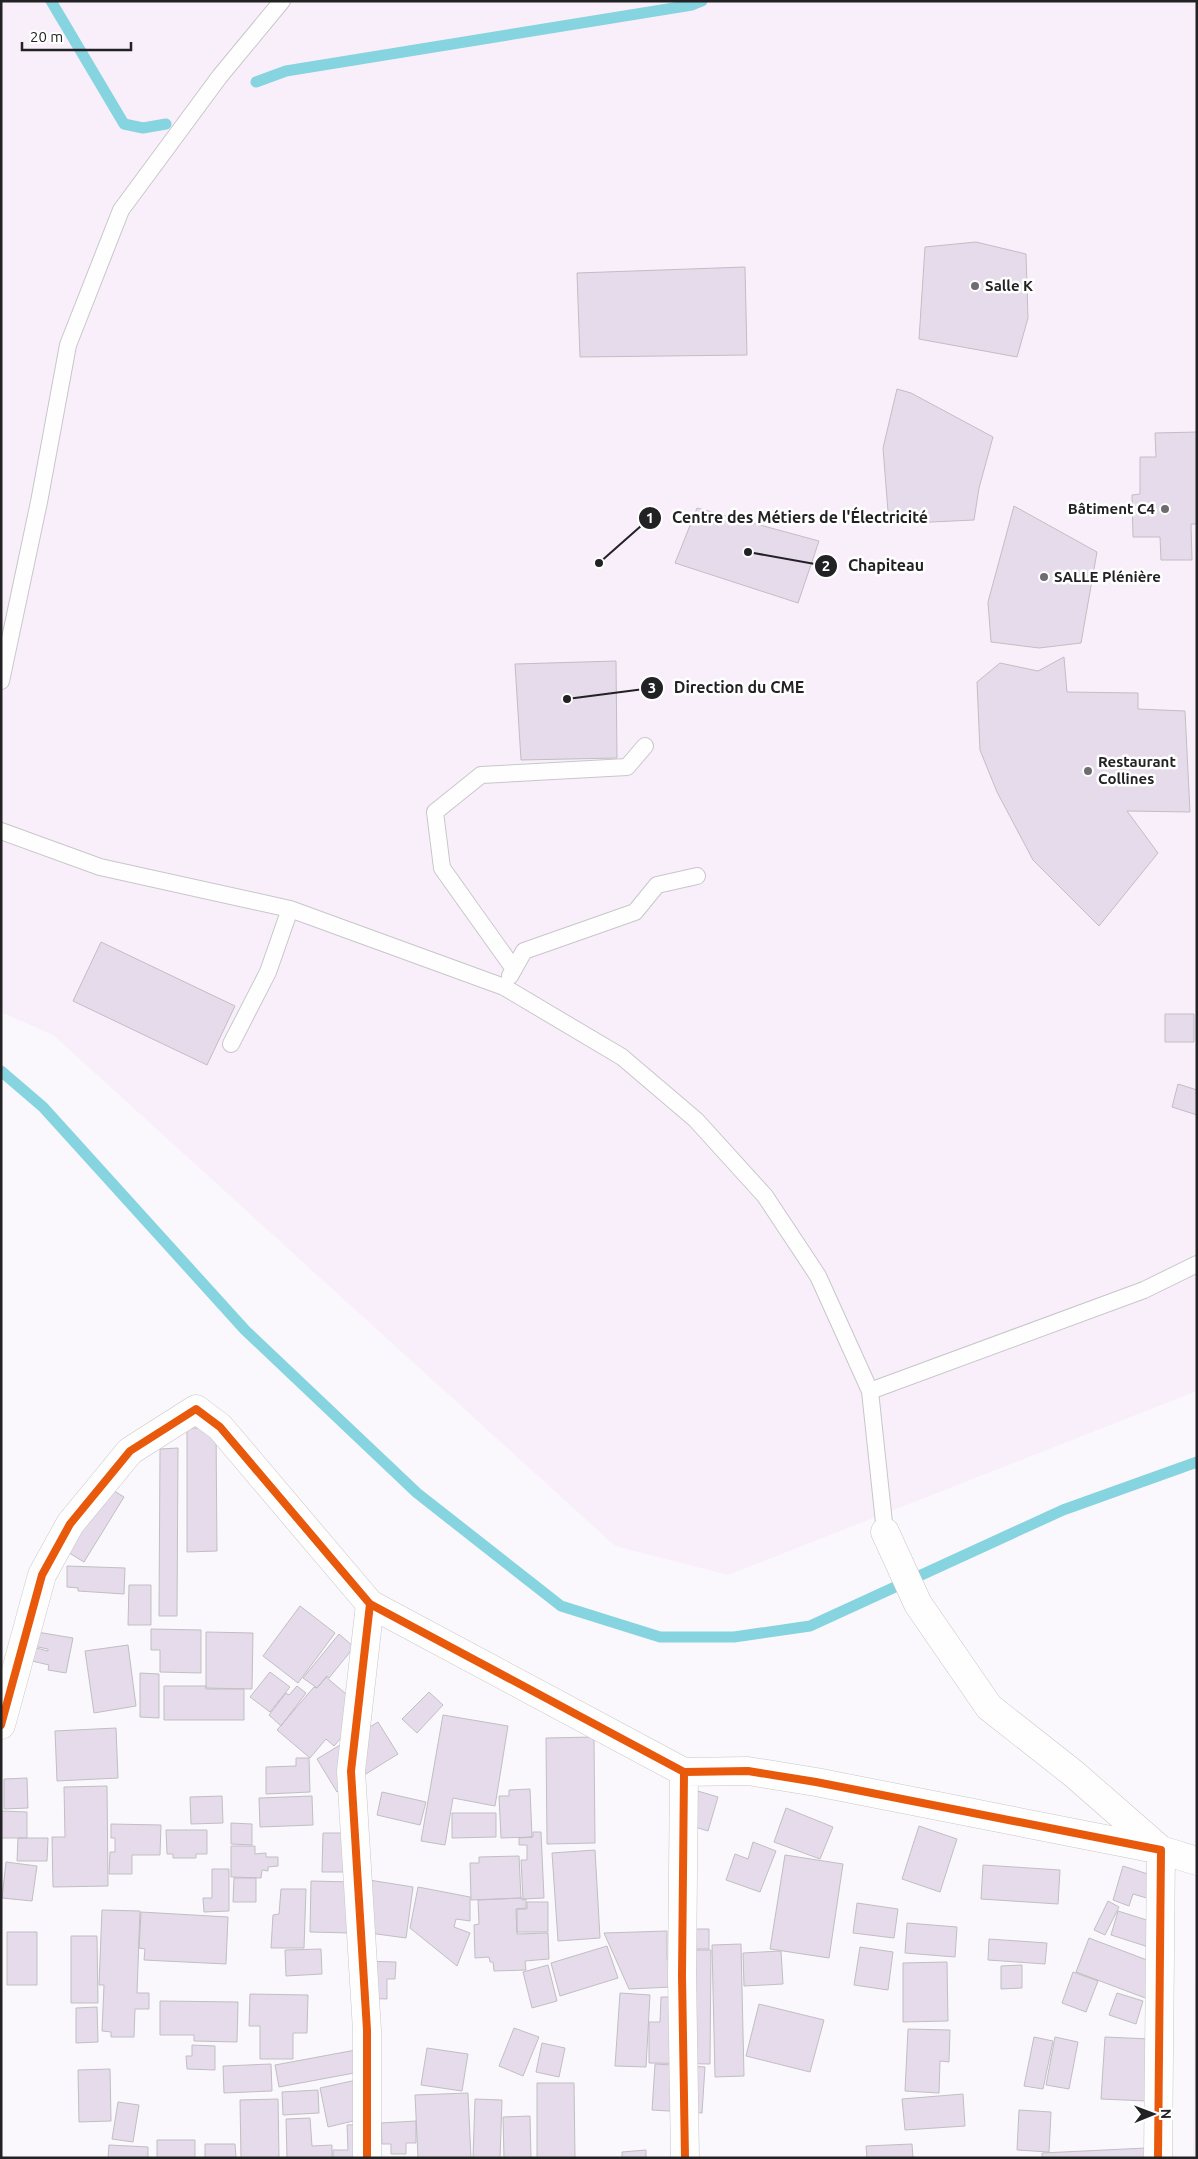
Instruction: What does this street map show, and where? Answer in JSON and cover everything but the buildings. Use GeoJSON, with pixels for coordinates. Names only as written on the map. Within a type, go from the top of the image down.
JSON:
{"type":"FeatureCollection","features":[{"type":"Feature","properties":{"kind":"street"},"geometry":{"type":"LineString","coordinates":[[1,1725],[42,1575],[70,1524],[130,1451],[196,1409],[220,1427],[370,1604],[684,1772],[748,1771],[816,1782],[1161,1850],[1197,1861]]}},
{"type":"Feature","properties":{"kind":"street"},"geometry":{"type":"LineString","coordinates":[[885,1532],[918,1604],[988,1707],[1074,1774],[1161,1850],[1158,2158]]}},
{"type":"Feature","properties":{"kind":"street"},"geometry":{"type":"LineString","coordinates":[[367,2158],[366,2030],[351,1771],[370,1604]]}},
{"type":"Feature","properties":{"kind":"street"},"geometry":{"type":"LineString","coordinates":[[684,1772],[682,1976],[684,2158]]}},
{"type":"Feature","properties":{"kind":"lane"},"geometry":{"type":"LineString","coordinates":[[1,681],[39,502],[68,345],[120,210],[220,76],[282,1]]}},
{"type":"Feature","properties":{"kind":"lane"},"geometry":{"type":"LineString","coordinates":[[514,968],[442,868],[435,812],[481,775],[626,768],[645,746]]}},
{"type":"Feature","properties":{"kind":"lane"},"geometry":{"type":"LineString","coordinates":[[1,831],[100,868],[290,909],[504,987],[622,1057],[696,1120],[759,1189],[818,1276],[870,1390],[885,1532]]}},
{"type":"Feature","properties":{"kind":"lane"},"geometry":{"type":"LineString","coordinates":[[504,987],[524,952],[635,912],[657,885],[697,876]]}},
{"type":"Feature","properties":{"kind":"lane"},"geometry":{"type":"LineString","coordinates":[[231,1044],[268,972],[290,909]]}},
{"type":"Feature","properties":{"kind":"lane"},"geometry":{"type":"LineString","coordinates":[[870,1390],[1144,1290],[1197,1264]]}},
{"type":"Feature","properties":{"kind":"shaded area"},"geometry":{"type":"Polygon","coordinates":[[[1,1],[1197,1],[1197,1391],[728,1575],[615,1546],[53,1035],[1,1012],[1,1]]]}},
{"type":"Feature","properties":{"kind":"shaded area"},"geometry":{"type":"Polygon","coordinates":[[[1195,1976],[1197,1977],[1197,2158],[1193,2158],[1195,1976]]]}},
{"type":"Feature","properties":{"kind":"waterway"},"geometry":{"type":"LineString","coordinates":[[51,1],[124,124],[143,128],[166,124]]}},
{"type":"Feature","properties":{"kind":"waterway"},"geometry":{"type":"LineString","coordinates":[[256,82],[286,71],[692,5],[702,1]]}},
{"type":"Feature","properties":{"kind":"waterway"},"geometry":{"type":"LineString","coordinates":[[1,1071],[43,1107],[245,1330],[417,1493],[561,1606],[660,1637],[734,1637],[810,1626],[1063,1510],[1197,1462]]}},
{"type":"Feature","properties":{"kind":"cycle path"},"geometry":{"type":"LineString","coordinates":[[1,1725],[42,1575],[70,1524],[130,1451],[196,1409],[220,1427],[370,1604],[684,1772],[748,1771],[816,1782],[1161,1850],[1158,2158]]}},
{"type":"Feature","properties":{"kind":"cycle path"},"geometry":{"type":"LineString","coordinates":[[367,2158],[367,2030],[351,1771],[370,1604]]}},
{"type":"Feature","properties":{"kind":"cycle path"},"geometry":{"type":"LineString","coordinates":[[684,1772],[682,1975],[685,2158]]}},
{"type":"Feature","properties":{"kind":"place","name":"Salle K"},"geometry":{"type":"Point","coordinates":[975,286]}},
{"type":"Feature","properties":{"kind":"place","name":"Bâtiment C4"},"geometry":{"type":"Point","coordinates":[1165,509]}},
{"type":"Feature","properties":{"kind":"place","name":"Chapiteau"},"geometry":{"type":"Point","coordinates":[748,552]}},
{"type":"Feature","properties":{"kind":"place","name":"Centre des Métiers de l'Électricité"},"geometry":{"type":"Point","coordinates":[599,563]}},
{"type":"Feature","properties":{"kind":"place","name":"SALLE Plénière"},"geometry":{"type":"Point","coordinates":[1044,577]}},
{"type":"Feature","properties":{"kind":"place","name":"Direction du CME"},"geometry":{"type":"Point","coordinates":[567,699]}},
{"type":"Feature","properties":{"kind":"place","name":"Restaurant Collines"},"geometry":{"type":"Point","coordinates":[1088,771]}}]}
